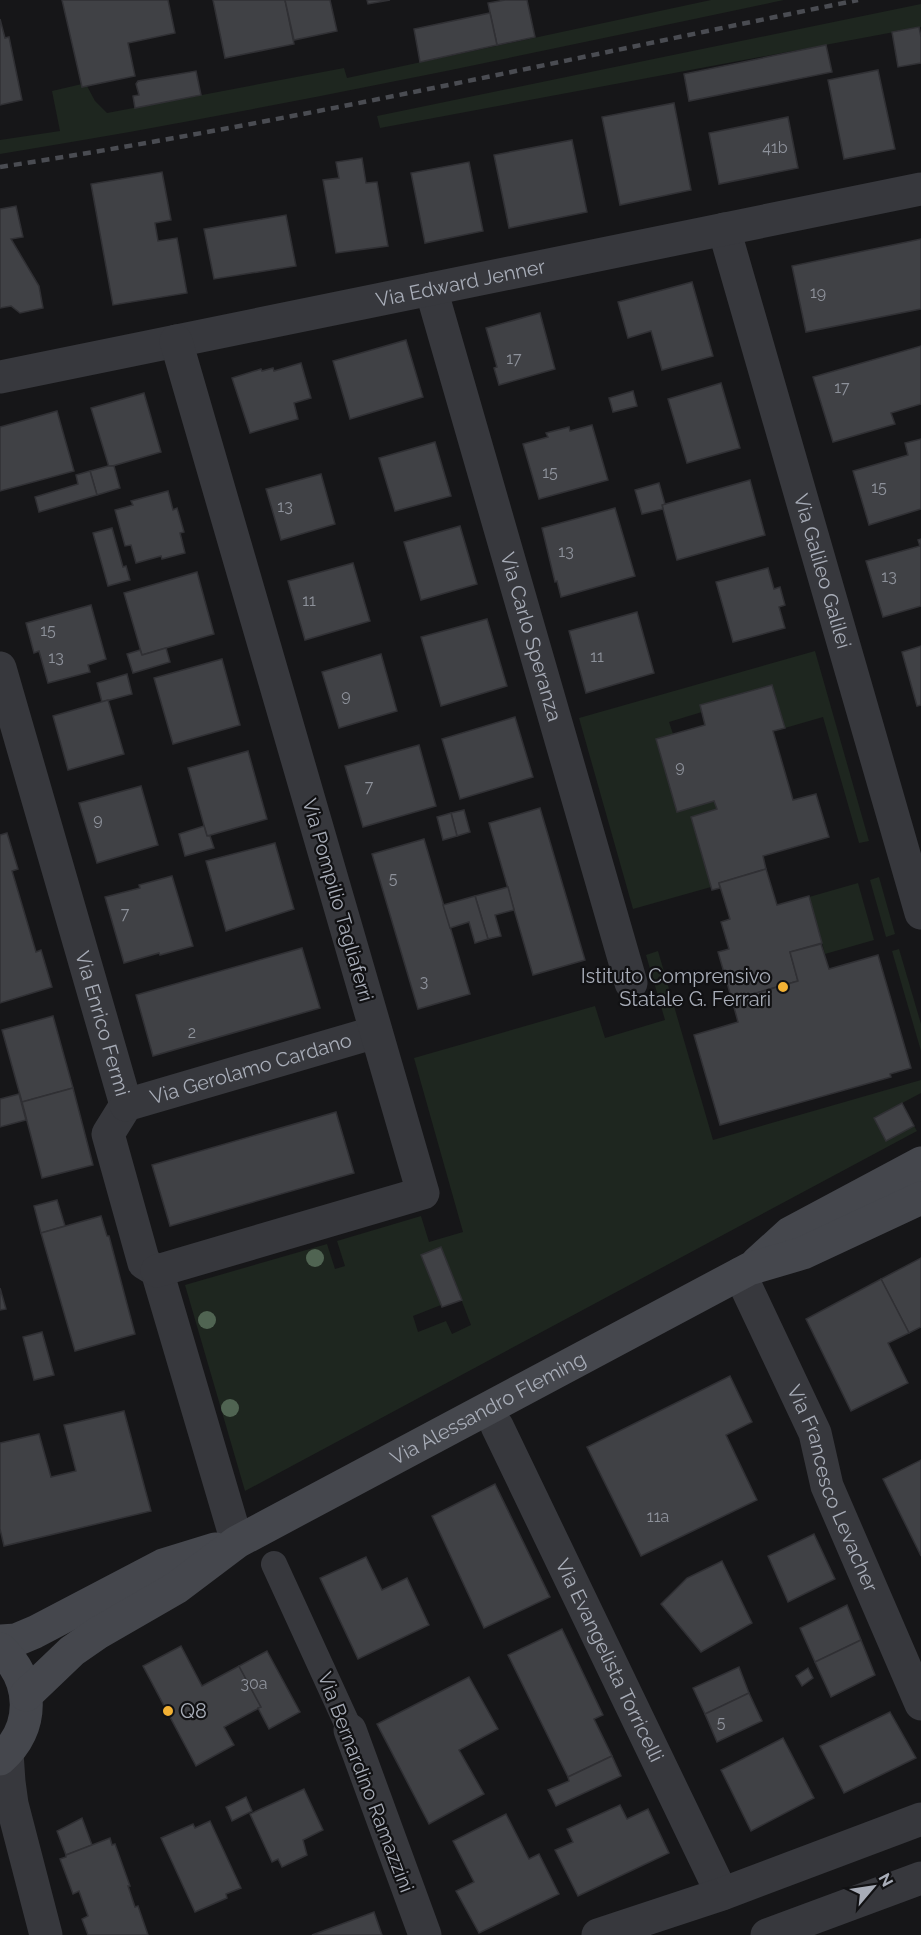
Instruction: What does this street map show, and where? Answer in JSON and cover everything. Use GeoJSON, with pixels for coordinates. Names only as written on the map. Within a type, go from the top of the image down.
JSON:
{"type":"FeatureCollection","features":[{"type":"Feature","properties":{"kind":"main road","name":"Via Alessandro Fleming"},"geometry":{"type":"LineString","coordinates":[[740,1274],[790,1233],[921,1162]]}},
{"type":"Feature","properties":{"kind":"main road","name":"Via Alessandro Fleming"},"geometry":{"type":"LineString","coordinates":[[26,1695],[72,1651],[176,1588],[237,1542],[740,1274],[758,1266],[803,1253],[921,1198]]}},
{"type":"Feature","properties":{"kind":"main road","name":"Via Alessandro Fleming"},"geometry":{"type":"LineString","coordinates":[[0,1641],[16,1640],[35,1632],[163,1565],[237,1542]]}},
{"type":"Feature","properties":{"kind":"main road"},"geometry":{"type":"LineString","coordinates":[[0,1649],[20,1673],[26,1695],[25,1719],[16,1742],[4,1756]]}},
{"type":"Feature","properties":{"kind":"street","name":"Via Edward Jenner"},"geometry":{"type":"LineString","coordinates":[[0,377],[921,189]]}},
{"type":"Feature","properties":{"kind":"street","name":"Via Galileo Galilei"},"geometry":{"type":"LineString","coordinates":[[724,229],[921,913]]}},
{"type":"Feature","properties":{"kind":"street","name":"Via Carlo Speranza"},"geometry":{"type":"LineString","coordinates":[[431,289],[631,982]]}},
{"type":"Feature","properties":{"kind":"street","name":"Via Pompilio Tagliaferri"},"geometry":{"type":"LineString","coordinates":[[157,1271],[423,1193],[176,341]]}},
{"type":"Feature","properties":{"kind":"street","name":"Via Enrico Fermi"},"geometry":{"type":"LineString","coordinates":[[0,668],[126,1105],[108,1134],[144,1263],[157,1271],[237,1542]]}},
{"type":"Feature","properties":{"kind":"street","name":"Via Gerolamo Cardano"},"geometry":{"type":"LineString","coordinates":[[126,1105],[376,1032]]}},
{"type":"Feature","properties":{"kind":"street","name":"Via Francesco Levacher"},"geometry":{"type":"LineString","coordinates":[[740,1274],[815,1433],[827,1485],[921,1704]]}},
{"type":"Feature","properties":{"kind":"street","name":"Via Evangelista Torricelli"},"geometry":{"type":"LineString","coordinates":[[497,1426],[722,1894]]}},
{"type":"Feature","properties":{"kind":"street","name":"Via Bernardino Ramazzini"},"geometry":{"type":"LineString","coordinates":[[274,1564],[350,1730],[424,1935]]}},
{"type":"Feature","properties":{"kind":"street"},"geometry":{"type":"LineString","coordinates":[[4,1756],[12,1804],[46,1935]]}},
{"type":"Feature","properties":{"kind":"street"},"geometry":{"type":"LineString","coordinates":[[598,1935],[722,1894],[921,1818]]}},
{"type":"Feature","properties":{"kind":"street"},"geometry":{"type":"LineString","coordinates":[[0,1840],[27,1935]]}},
{"type":"Feature","properties":{"kind":"street"},"geometry":{"type":"LineString","coordinates":[[766,1935],[921,1878]]}},
{"type":"Feature","properties":{"kind":"shaded area"},"geometry":{"type":"Polygon","coordinates":[[[711,0],[784,0],[295,101],[0,154],[0,140],[60,131],[52,91],[82,84],[87,86],[95,101],[107,113],[344,68],[347,78],[711,0]]]}},
{"type":"Feature","properties":{"kind":"shaded area"},"geometry":{"type":"Polygon","coordinates":[[[921,4],[921,27],[380,128],[377,116],[921,4]]]}},
{"type":"Feature","properties":{"kind":"shaded area"},"geometry":{"type":"Polygon","coordinates":[[[815,651],[869,841],[859,843],[823,717],[785,728],[772,685],[700,705],[702,712],[669,722],[673,734],[656,739],[677,812],[714,801],[717,809],[691,817],[711,887],[633,909],[579,718],[815,651]]]}},
{"type":"Feature","properties":{"kind":"shaded area"},"geometry":{"type":"Polygon","coordinates":[[[879,877],[895,934],[886,937],[870,880],[879,877]]]}},
{"type":"Feature","properties":{"kind":"shaded area"},"geometry":{"type":"Polygon","coordinates":[[[858,883],[874,940],[825,954],[809,897],[858,883]]]}},
{"type":"Feature","properties":{"kind":"shaded area"},"geometry":{"type":"Polygon","coordinates":[[[899,949],[921,1024],[921,1051],[892,951],[899,949]]]}},
{"type":"Feature","properties":{"kind":"shaded area"},"geometry":{"type":"Polygon","coordinates":[[[658,951],[713,1140],[921,1080],[921,1093],[874,1118],[886,1141],[914,1126],[917,1131],[245,1491],[185,1285],[327,1244],[335,1269],[345,1266],[337,1241],[421,1216],[429,1242],[463,1232],[414,1058],[595,1006],[605,1038],[665,1020],[646,955],[658,951]],[[441,1247],[421,1255],[441,1305],[413,1316],[418,1332],[446,1321],[452,1334],[471,1325],[441,1247]]]}},
{"type":"Feature","properties":{"kind":"building"},"geometry":{"type":"Polygon","coordinates":[[[62,0],[168,0],[175,33],[128,43],[135,76],[82,87],[62,0]]]}},
{"type":"Feature","properties":{"kind":"building"},"geometry":{"type":"Polygon","coordinates":[[[213,0],[285,0],[294,44],[225,58],[213,0]]]}},
{"type":"Feature","properties":{"kind":"building"},"geometry":{"type":"Polygon","coordinates":[[[285,0],[330,0],[337,31],[294,40],[285,0]]]}},
{"type":"Feature","properties":{"kind":"building"},"geometry":{"type":"Polygon","coordinates":[[[367,0],[390,0],[368,4],[367,0]]]}},
{"type":"Feature","properties":{"kind":"building"},"geometry":{"type":"Polygon","coordinates":[[[527,0],[535,37],[497,45],[488,3],[527,0]]]}},
{"type":"Feature","properties":{"kind":"building"},"geometry":{"type":"Polygon","coordinates":[[[490,13],[497,45],[420,62],[414,29],[490,13]]]}},
{"type":"Feature","properties":{"kind":"building"},"geometry":{"type":"Polygon","coordinates":[[[0,19],[5,38],[9,37],[22,100],[0,105],[0,19]]]}},
{"type":"Feature","properties":{"kind":"building"},"geometry":{"type":"Polygon","coordinates":[[[919,27],[921,63],[898,67],[892,32],[919,27]]]}},
{"type":"Feature","properties":{"kind":"building"},"geometry":{"type":"Polygon","coordinates":[[[826,45],[832,72],[689,101],[684,74],[826,45]]]}},
{"type":"Feature","properties":{"kind":"building"},"geometry":{"type":"Polygon","coordinates":[[[878,70],[895,149],[844,159],[828,80],[878,70]]]}},
{"type":"Feature","properties":{"kind":"building"},"geometry":{"type":"Polygon","coordinates":[[[196,71],[201,95],[135,108],[133,96],[139,95],[136,84],[138,81],[196,71]]]}},
{"type":"Feature","properties":{"kind":"building"},"geometry":{"type":"Polygon","coordinates":[[[674,103],[691,190],[620,205],[602,117],[674,103]]]}},
{"type":"Feature","properties":{"kind":"building"},"geometry":{"type":"Polygon","coordinates":[[[788,117],[798,168],[719,184],[709,133],[788,117]]]}},
{"type":"Feature","properties":{"kind":"building"},"geometry":{"type":"Polygon","coordinates":[[[572,140],[587,212],[509,228],[494,155],[572,140]]]}},
{"type":"Feature","properties":{"kind":"building"},"geometry":{"type":"Polygon","coordinates":[[[362,158],[366,183],[377,182],[388,246],[336,253],[323,180],[339,178],[336,162],[362,158]]]}},
{"type":"Feature","properties":{"kind":"building"},"geometry":{"type":"Polygon","coordinates":[[[469,162],[483,231],[425,243],[411,173],[469,162]]]}},
{"type":"Feature","properties":{"kind":"building"},"geometry":{"type":"Polygon","coordinates":[[[162,172],[171,220],[155,223],[158,241],[177,238],[187,293],[113,305],[91,184],[162,172]]]}},
{"type":"Feature","properties":{"kind":"building"},"geometry":{"type":"Polygon","coordinates":[[[16,206],[23,237],[11,239],[39,286],[43,308],[20,313],[11,306],[0,308],[0,209],[16,206]]]}},
{"type":"Feature","properties":{"kind":"building"},"geometry":{"type":"Polygon","coordinates":[[[286,215],[296,266],[214,279],[204,229],[286,215]]]}},
{"type":"Feature","properties":{"kind":"building"},"geometry":{"type":"Polygon","coordinates":[[[921,239],[921,309],[806,332],[792,266],[921,239]]]}},
{"type":"Feature","properties":{"kind":"building"},"geometry":{"type":"Polygon","coordinates":[[[692,282],[713,356],[662,370],[651,331],[628,338],[618,302],[692,282]]]}},
{"type":"Feature","properties":{"kind":"building"},"geometry":{"type":"Polygon","coordinates":[[[540,313],[555,369],[499,385],[494,368],[497,367],[486,328],[540,313]]]}},
{"type":"Feature","properties":{"kind":"building"},"geometry":{"type":"Polygon","coordinates":[[[406,340],[423,397],[350,419],[333,361],[406,340]]]}},
{"type":"Feature","properties":{"kind":"building"},"geometry":{"type":"Polygon","coordinates":[[[921,346],[921,404],[891,413],[895,424],[833,442],[813,377],[921,346]]]}},
{"type":"Feature","properties":{"kind":"building"},"geometry":{"type":"Polygon","coordinates":[[[301,363],[311,398],[294,403],[298,419],[250,433],[232,378],[261,369],[262,371],[273,368],[274,371],[301,363]]]}},
{"type":"Feature","properties":{"kind":"building"},"geometry":{"type":"Polygon","coordinates":[[[721,383],[740,448],[687,463],[668,399],[721,383]]]}},
{"type":"Feature","properties":{"kind":"building"},"geometry":{"type":"Polygon","coordinates":[[[633,391],[637,406],[613,412],[609,398],[633,391]]]}},
{"type":"Feature","properties":{"kind":"building"},"geometry":{"type":"Polygon","coordinates":[[[144,393],[161,452],[109,467],[91,408],[144,393]]]}},
{"type":"Feature","properties":{"kind":"building"},"geometry":{"type":"Polygon","coordinates":[[[57,411],[74,471],[0,491],[0,427],[57,411]]]}},
{"type":"Feature","properties":{"kind":"building"},"geometry":{"type":"Polygon","coordinates":[[[592,425],[608,480],[539,499],[523,444],[548,437],[546,433],[569,427],[570,431],[592,425]]]}},
{"type":"Feature","properties":{"kind":"building"},"geometry":{"type":"Polygon","coordinates":[[[921,439],[921,509],[869,525],[853,471],[908,455],[905,443],[921,439]]]}},
{"type":"Feature","properties":{"kind":"building"},"geometry":{"type":"Polygon","coordinates":[[[435,442],[451,496],[395,511],[379,458],[435,442]]]}},
{"type":"Feature","properties":{"kind":"building"},"geometry":{"type":"Polygon","coordinates":[[[114,466],[120,488],[97,495],[90,471],[114,466]]]}},
{"type":"Feature","properties":{"kind":"building"},"geometry":{"type":"Polygon","coordinates":[[[90,471],[97,495],[39,512],[35,497],[78,484],[76,475],[90,471]]]}},
{"type":"Feature","properties":{"kind":"building"},"geometry":{"type":"Polygon","coordinates":[[[321,474],[335,524],[281,540],[266,489],[321,474]]]}},
{"type":"Feature","properties":{"kind":"building"},"geometry":{"type":"Polygon","coordinates":[[[750,480],[765,535],[677,560],[662,505],[750,480]]]}},
{"type":"Feature","properties":{"kind":"building"},"geometry":{"type":"Polygon","coordinates":[[[659,483],[665,504],[662,505],[663,509],[642,514],[635,490],[659,483]]]}},
{"type":"Feature","properties":{"kind":"building"},"geometry":{"type":"Polygon","coordinates":[[[168,491],[173,510],[177,508],[184,532],[180,533],[185,553],[162,559],[161,556],[136,563],[131,545],[125,546],[115,510],[133,505],[131,501],[168,491]]]}},
{"type":"Feature","properties":{"kind":"building"},"geometry":{"type":"Polygon","coordinates":[[[615,508],[635,576],[561,597],[557,581],[555,582],[542,528],[615,508]]]}},
{"type":"Feature","properties":{"kind":"building"},"geometry":{"type":"Polygon","coordinates":[[[460,526],[477,584],[421,600],[404,542],[460,526]]]}},
{"type":"Feature","properties":{"kind":"building"},"geometry":{"type":"Polygon","coordinates":[[[112,528],[123,567],[126,566],[130,580],[108,586],[93,533],[112,528]]]}},
{"type":"Feature","properties":{"kind":"building"},"geometry":{"type":"Polygon","coordinates":[[[921,539],[921,606],[883,617],[866,561],[920,546],[918,540],[921,539]]]}},
{"type":"Feature","properties":{"kind":"building"},"geometry":{"type":"Polygon","coordinates":[[[353,563],[370,621],[305,640],[288,581],[353,563]]]}},
{"type":"Feature","properties":{"kind":"building"},"geometry":{"type":"Polygon","coordinates":[[[768,568],[774,589],[780,587],[785,605],[779,607],[785,628],[733,642],[716,582],[768,568]]]}},
{"type":"Feature","properties":{"kind":"building"},"geometry":{"type":"Polygon","coordinates":[[[197,572],[214,634],[142,655],[124,593],[197,572]]]}},
{"type":"Feature","properties":{"kind":"building"},"geometry":{"type":"Polygon","coordinates":[[[91,605],[106,659],[88,665],[90,672],[48,683],[39,651],[34,653],[26,623],[91,605]]]}},
{"type":"Feature","properties":{"kind":"building"},"geometry":{"type":"Polygon","coordinates":[[[637,612],[654,673],[586,693],[569,631],[637,612]]]}},
{"type":"Feature","properties":{"kind":"building"},"geometry":{"type":"Polygon","coordinates":[[[487,619],[507,686],[441,706],[421,637],[487,619]]]}},
{"type":"Feature","properties":{"kind":"building"},"geometry":{"type":"Polygon","coordinates":[[[921,646],[921,705],[917,706],[902,652],[921,646]]]}},
{"type":"Feature","properties":{"kind":"building"},"geometry":{"type":"Polygon","coordinates":[[[166,648],[170,662],[133,673],[127,654],[140,650],[142,655],[166,648]]]}},
{"type":"Feature","properties":{"kind":"building"},"geometry":{"type":"Polygon","coordinates":[[[381,654],[397,711],[339,728],[322,672],[381,654]]]}},
{"type":"Feature","properties":{"kind":"building"},"geometry":{"type":"Polygon","coordinates":[[[222,659],[240,725],[173,744],[154,678],[222,659]]]}},
{"type":"Feature","properties":{"kind":"building"},"geometry":{"type":"Polygon","coordinates":[[[127,674],[132,694],[102,702],[97,683],[127,674]]]}},
{"type":"Feature","properties":{"kind":"building"},"geometry":{"type":"Polygon","coordinates":[[[772,685],[785,728],[773,731],[793,800],[816,794],[829,837],[763,856],[766,869],[719,883],[720,888],[712,890],[691,817],[717,809],[714,801],[677,812],[656,739],[705,725],[700,705],[772,685]]]}},
{"type":"Feature","properties":{"kind":"building"},"geometry":{"type":"Polygon","coordinates":[[[108,700],[124,754],[68,770],[53,716],[108,700]]]}},
{"type":"Feature","properties":{"kind":"building"},"geometry":{"type":"Polygon","coordinates":[[[515,717],[533,777],[460,799],[442,739],[515,717]]]}},
{"type":"Feature","properties":{"kind":"building"},"geometry":{"type":"Polygon","coordinates":[[[419,745],[436,806],[363,827],[345,766],[419,745]]]}},
{"type":"Feature","properties":{"kind":"building"},"geometry":{"type":"Polygon","coordinates":[[[248,751],[267,819],[207,836],[188,768],[248,751]]]}},
{"type":"Feature","properties":{"kind":"building"},"geometry":{"type":"Polygon","coordinates":[[[141,786],[158,845],[97,863],[79,803],[141,786]]]}},
{"type":"Feature","properties":{"kind":"building"},"geometry":{"type":"Polygon","coordinates":[[[540,808],[585,960],[533,975],[489,823],[540,808]]]}},
{"type":"Feature","properties":{"kind":"building"},"geometry":{"type":"Polygon","coordinates":[[[464,810],[470,832],[457,836],[451,813],[464,810]]]}},
{"type":"Feature","properties":{"kind":"building"},"geometry":{"type":"Polygon","coordinates":[[[451,813],[457,836],[443,840],[437,817],[451,813]]]}},
{"type":"Feature","properties":{"kind":"building"},"geometry":{"type":"Polygon","coordinates":[[[204,826],[214,848],[185,856],[179,834],[204,826]]]}},
{"type":"Feature","properties":{"kind":"building"},"geometry":{"type":"Polygon","coordinates":[[[7,833],[18,869],[12,871],[36,952],[41,950],[52,987],[0,1003],[0,835],[7,833]]]}},
{"type":"Feature","properties":{"kind":"building"},"geometry":{"type":"Polygon","coordinates":[[[424,839],[470,994],[418,1009],[372,854],[424,839]]]}},
{"type":"Feature","properties":{"kind":"building"},"geometry":{"type":"Polygon","coordinates":[[[275,843],[294,909],[226,931],[206,861],[275,843]]]}},
{"type":"Feature","properties":{"kind":"building"},"geometry":{"type":"Polygon","coordinates":[[[766,869],[777,905],[809,896],[822,943],[790,952],[798,981],[732,1000],[718,952],[729,949],[721,922],[730,919],[719,883],[766,869]]]}},
{"type":"Feature","properties":{"kind":"building"},"geometry":{"type":"Polygon","coordinates":[[[172,876],[193,946],[124,963],[105,897],[140,888],[139,885],[172,876]]]}},
{"type":"Feature","properties":{"kind":"building"},"geometry":{"type":"Polygon","coordinates":[[[508,887],[514,910],[495,915],[501,936],[488,939],[475,896],[508,887]]]}},
{"type":"Feature","properties":{"kind":"building"},"geometry":{"type":"Polygon","coordinates":[[[475,896],[488,939],[475,943],[469,922],[450,928],[443,905],[475,896]]]}},
{"type":"Feature","properties":{"kind":"building"},"geometry":{"type":"Polygon","coordinates":[[[821,944],[829,969],[878,955],[911,1068],[890,1074],[891,1077],[720,1125],[694,1035],[738,1022],[732,1000],[798,981],[790,952],[821,944]]]}},
{"type":"Feature","properties":{"kind":"building"},"geometry":{"type":"Polygon","coordinates":[[[302,948],[320,1008],[153,1056],[136,995],[302,948]]]}},
{"type":"Feature","properties":{"kind":"building"},"geometry":{"type":"Polygon","coordinates":[[[53,1016],[73,1088],[22,1102],[2,1030],[53,1016]]]}},
{"type":"Feature","properties":{"kind":"building"},"geometry":{"type":"Polygon","coordinates":[[[73,1088],[93,1165],[42,1178],[22,1102],[73,1088]]]}},
{"type":"Feature","properties":{"kind":"building"},"geometry":{"type":"Polygon","coordinates":[[[19,1094],[26,1120],[0,1127],[0,1099],[19,1094]]]}},
{"type":"Feature","properties":{"kind":"building"},"geometry":{"type":"Polygon","coordinates":[[[902,1103],[914,1126],[886,1141],[874,1118],[902,1103]]]}},
{"type":"Feature","properties":{"kind":"building"},"geometry":{"type":"Polygon","coordinates":[[[336,1112],[354,1173],[170,1226],[152,1165],[336,1112]]]}},
{"type":"Feature","properties":{"kind":"building"},"geometry":{"type":"Polygon","coordinates":[[[57,1200],[65,1226],[41,1233],[34,1206],[57,1200]]]}},
{"type":"Feature","properties":{"kind":"building"},"geometry":{"type":"Polygon","coordinates":[[[101,1216],[107,1236],[109,1236],[135,1334],[75,1351],[41,1233],[101,1216]]]}},
{"type":"Feature","properties":{"kind":"building"},"geometry":{"type":"Polygon","coordinates":[[[441,1247],[462,1300],[442,1307],[421,1255],[441,1247]]]}},
{"type":"Feature","properties":{"kind":"building"},"geometry":{"type":"Polygon","coordinates":[[[921,1258],[921,1327],[909,1333],[881,1279],[921,1258]]]}},
{"type":"Feature","properties":{"kind":"building"},"geometry":{"type":"Polygon","coordinates":[[[881,1279],[909,1333],[888,1343],[908,1383],[851,1411],[806,1319],[881,1279]]]}},
{"type":"Feature","properties":{"kind":"building"},"geometry":{"type":"Polygon","coordinates":[[[0,1288],[6,1309],[0,1310],[0,1288]]]}},
{"type":"Feature","properties":{"kind":"building"},"geometry":{"type":"Polygon","coordinates":[[[42,1332],[54,1375],[34,1380],[23,1337],[42,1332]]]}},
{"type":"Feature","properties":{"kind":"building"},"geometry":{"type":"Polygon","coordinates":[[[730,1376],[752,1422],[726,1435],[757,1500],[641,1556],[587,1447],[730,1376]]]}},
{"type":"Feature","properties":{"kind":"building"},"geometry":{"type":"Polygon","coordinates":[[[124,1411],[151,1511],[4,1546],[0,1529],[0,1443],[39,1434],[51,1477],[76,1471],[64,1425],[124,1411]]]}},
{"type":"Feature","properties":{"kind":"building"},"geometry":{"type":"Polygon","coordinates":[[[921,1460],[921,1556],[883,1479],[921,1460]]]}},
{"type":"Feature","properties":{"kind":"building"},"geometry":{"type":"Polygon","coordinates":[[[495,1484],[550,1597],[484,1628],[432,1516],[495,1484]]]}},
{"type":"Feature","properties":{"kind":"building"},"geometry":{"type":"Polygon","coordinates":[[[814,1534],[835,1579],[788,1602],[768,1556],[814,1534]]]}},
{"type":"Feature","properties":{"kind":"building"},"geometry":{"type":"Polygon","coordinates":[[[366,1557],[382,1590],[407,1578],[429,1625],[358,1659],[320,1578],[366,1557]]]}},
{"type":"Feature","properties":{"kind":"building"},"geometry":{"type":"Polygon","coordinates":[[[722,1561],[752,1623],[701,1652],[661,1604],[687,1578],[722,1561]]]}},
{"type":"Feature","properties":{"kind":"building"},"geometry":{"type":"Polygon","coordinates":[[[847,1605],[861,1640],[815,1662],[800,1628],[847,1605]]]}},
{"type":"Feature","properties":{"kind":"building"},"geometry":{"type":"Polygon","coordinates":[[[562,1629],[603,1715],[594,1719],[612,1756],[568,1777],[508,1655],[562,1629]]]}},
{"type":"Feature","properties":{"kind":"building"},"geometry":{"type":"Polygon","coordinates":[[[861,1640],[875,1675],[831,1697],[815,1662],[861,1640]]]}},
{"type":"Feature","properties":{"kind":"building"},"geometry":{"type":"Polygon","coordinates":[[[181,1646],[202,1686],[239,1666],[261,1707],[224,1727],[234,1745],[196,1766],[143,1666],[181,1646]]]}},
{"type":"Feature","properties":{"kind":"building"},"geometry":{"type":"Polygon","coordinates":[[[267,1651],[300,1712],[269,1729],[258,1708],[261,1707],[239,1666],[267,1651]]]}},
{"type":"Feature","properties":{"kind":"building"},"geometry":{"type":"Polygon","coordinates":[[[739,1667],[749,1693],[705,1714],[693,1688],[739,1667]]]}},
{"type":"Feature","properties":{"kind":"building"},"geometry":{"type":"Polygon","coordinates":[[[808,1668],[813,1678],[802,1686],[796,1676],[808,1668]]]}},
{"type":"Feature","properties":{"kind":"building"},"geometry":{"type":"Polygon","coordinates":[[[469,1677],[498,1729],[459,1750],[484,1794],[429,1824],[377,1724],[469,1677]]]}},
{"type":"Feature","properties":{"kind":"building"},"geometry":{"type":"Polygon","coordinates":[[[749,1693],[762,1721],[717,1742],[705,1714],[749,1693]]]}},
{"type":"Feature","properties":{"kind":"building"},"geometry":{"type":"Polygon","coordinates":[[[890,1712],[916,1758],[844,1793],[820,1746],[890,1712]]]}},
{"type":"Feature","properties":{"kind":"building"},"geometry":{"type":"Polygon","coordinates":[[[783,1738],[814,1798],[751,1831],[721,1770],[783,1738]]]}},
{"type":"Feature","properties":{"kind":"building"},"geometry":{"type":"Polygon","coordinates":[[[612,1756],[621,1776],[556,1806],[548,1790],[569,1781],[568,1777],[612,1756]]]}},
{"type":"Feature","properties":{"kind":"building"},"geometry":{"type":"Polygon","coordinates":[[[304,1789],[323,1830],[303,1840],[307,1855],[282,1867],[278,1859],[272,1862],[250,1814],[304,1789]]]}},
{"type":"Feature","properties":{"kind":"building"},"geometry":{"type":"Polygon","coordinates":[[[246,1797],[252,1811],[232,1821],[226,1807],[246,1797]]]}},
{"type":"Feature","properties":{"kind":"building"},"geometry":{"type":"Polygon","coordinates":[[[620,1805],[627,1819],[648,1809],[669,1853],[578,1896],[555,1850],[573,1842],[567,1829],[620,1805]]]}},
{"type":"Feature","properties":{"kind":"building"},"geometry":{"type":"Polygon","coordinates":[[[506,1814],[529,1859],[539,1854],[559,1894],[479,1933],[456,1891],[474,1882],[453,1841],[506,1814]]]}},
{"type":"Feature","properties":{"kind":"building"},"geometry":{"type":"Polygon","coordinates":[[[82,1818],[92,1845],[66,1855],[57,1831],[82,1818]]]}},
{"type":"Feature","properties":{"kind":"building"},"geometry":{"type":"Polygon","coordinates":[[[210,1821],[241,1888],[226,1894],[227,1898],[195,1912],[161,1838],[193,1824],[195,1828],[210,1821]]]}},
{"type":"Feature","properties":{"kind":"building"},"geometry":{"type":"Polygon","coordinates":[[[110,1838],[112,1845],[115,1844],[135,1907],[138,1906],[148,1935],[88,1935],[82,1919],[88,1916],[79,1891],[73,1894],[60,1859],[110,1838]]]}},
{"type":"Feature","properties":{"kind":"building"},"geometry":{"type":"Polygon","coordinates":[[[374,1912],[382,1935],[312,1935],[374,1912]]]}},
{"type":"Feature","properties":{"kind":"railway"},"geometry":{"type":"LineString","coordinates":[[0,167],[108,150],[323,110],[858,0]]}},
{"type":"Feature","properties":{"kind":"place","name":"Istituto Comprensivo Statale G. Ferrari"},"geometry":{"type":"Point","coordinates":[783,987]}},
{"type":"Feature","properties":{"kind":"place","name":"Q8"},"geometry":{"type":"Point","coordinates":[168,1711]}}]}
